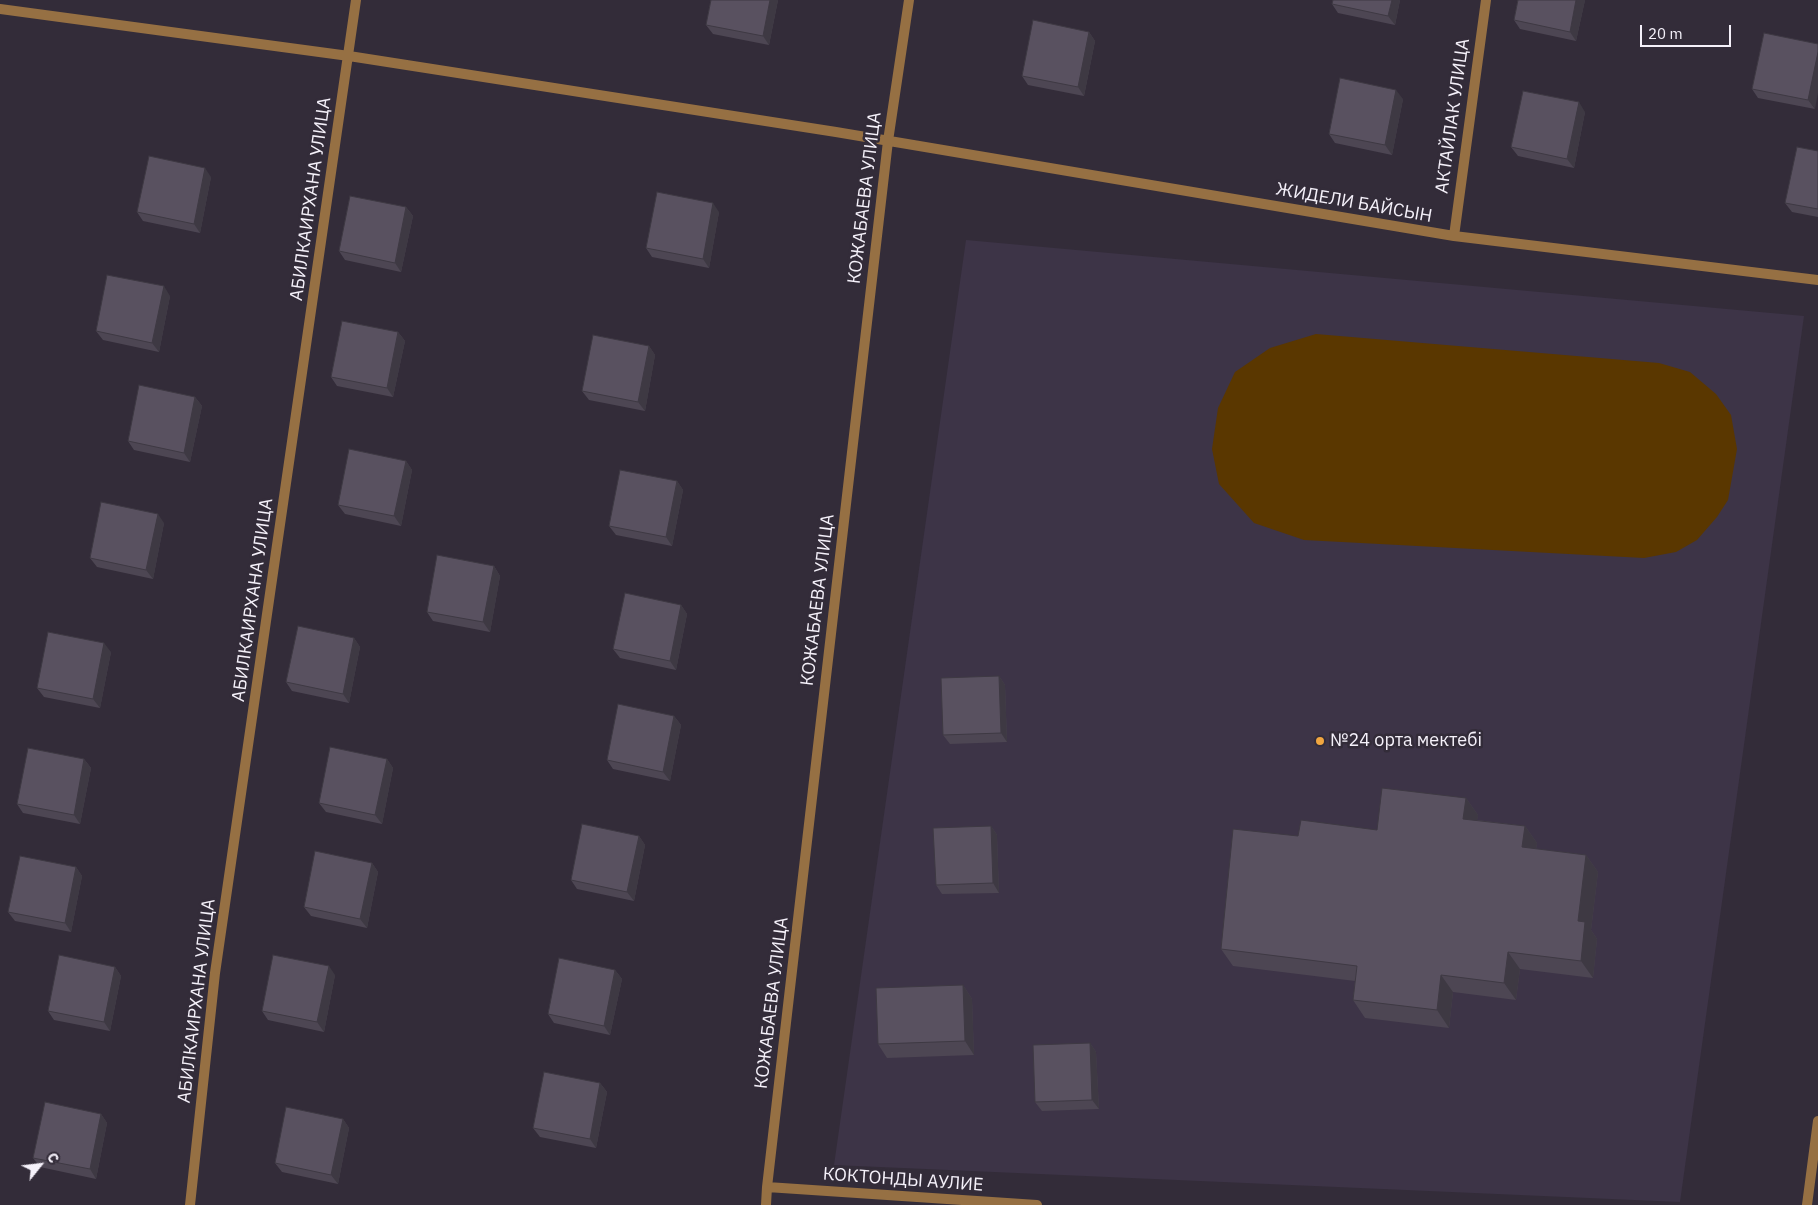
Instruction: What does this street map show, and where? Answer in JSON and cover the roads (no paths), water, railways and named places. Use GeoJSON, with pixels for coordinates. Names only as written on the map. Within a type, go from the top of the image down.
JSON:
{"type":"FeatureCollection","features":[{"type":"Feature","properties":{"kind":"street","name":"АБИЛКАИРХАНА УЛИЦА"},"geometry":{"type":"LineString","coordinates":[[190,1205],[215,973],[356,0]]}},
{"type":"Feature","properties":{"kind":"street","name":"КОЖАБАЕВА УЛИЦА"},"geometry":{"type":"LineString","coordinates":[[766,1205],[888,141],[909,0]]}},
{"type":"Feature","properties":{"kind":"street","name":"АКТАЙЛАК УЛИЦА"},"geometry":{"type":"LineString","coordinates":[[1454,236],[1486,0]]}},
{"type":"Feature","properties":{"kind":"street","name":"ЖИДЕЛИ БАЙСЫН"},"geometry":{"type":"LineString","coordinates":[[0,9],[349,56],[888,141],[1454,236],[1818,280]]}},
{"type":"Feature","properties":{"kind":"street"},"geometry":{"type":"LineString","coordinates":[[1807,1205],[1818,1120]]}},
{"type":"Feature","properties":{"kind":"street","name":"КОКТОНДЫ АУЛИЕ"},"geometry":{"type":"LineString","coordinates":[[767,1187],[1037,1205]]}},
{"type":"Feature","properties":{"kind":"place","name":"№24 орта мектебі"},"geometry":{"type":"Point","coordinates":[1320,741]}}]}
